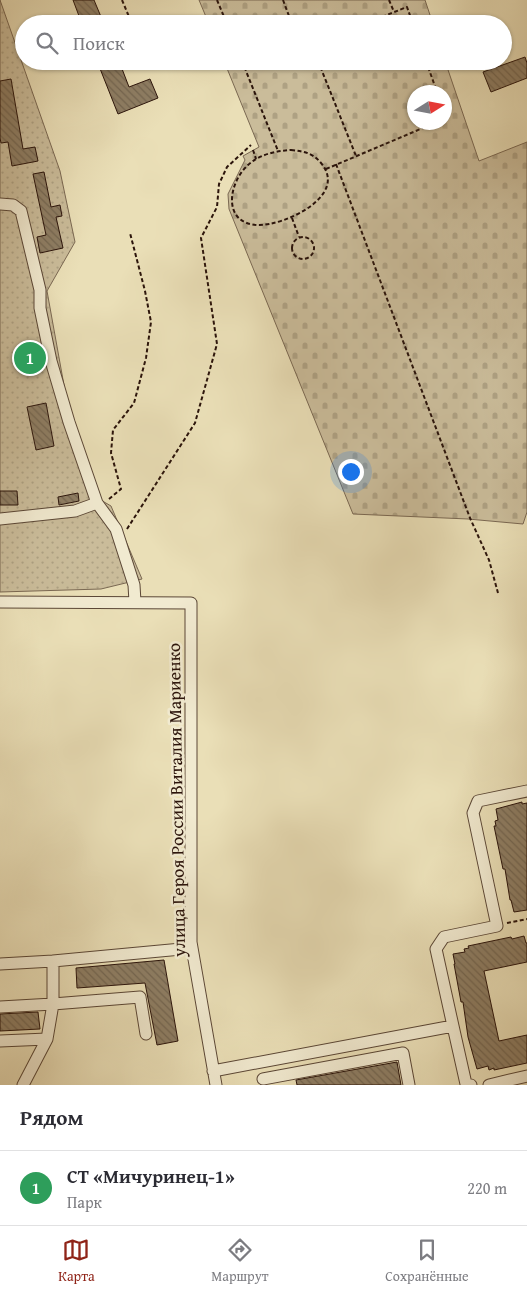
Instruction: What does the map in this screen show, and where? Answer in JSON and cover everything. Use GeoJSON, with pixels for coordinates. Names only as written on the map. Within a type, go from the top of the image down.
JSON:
{"type":"FeatureCollection","features":[{"type":"Feature","properties":{"kind":"street"},"geometry":{"type":"LineString","coordinates":[[0,201],[21,211],[40,290],[40,308],[51,361],[69,422],[97,503],[116,529],[120,539],[134,585],[135,602],[0,602]]}},
{"type":"Feature","properties":{"kind":"street"},"geometry":{"type":"LineString","coordinates":[[0,519],[75,511],[97,503]]}},
{"type":"Feature","properties":{"kind":"street","name":"улица Героя России Виталия Мариенко"},"geometry":{"type":"LineString","coordinates":[[135,602],[191,603],[192,948],[216,1085]]}},
{"type":"Feature","properties":{"kind":"street"},"geometry":{"type":"LineString","coordinates":[[471,1085],[466,1084],[436,949],[444,937],[497,926],[473,813],[478,801],[527,791]]}},
{"type":"Feature","properties":{"kind":"street"},"geometry":{"type":"LineString","coordinates":[[0,964],[192,948]]}},
{"type":"Feature","properties":{"kind":"street"},"geometry":{"type":"LineString","coordinates":[[23,1085],[47,1039],[53,1004],[53,961]]}},
{"type":"Feature","properties":{"kind":"street"},"geometry":{"type":"LineString","coordinates":[[0,1007],[140,997],[146,1034]]}},
{"type":"Feature","properties":{"kind":"street"},"geometry":{"type":"LineString","coordinates":[[213,1071],[453,1026]]}},
{"type":"Feature","properties":{"kind":"street"},"geometry":{"type":"LineString","coordinates":[[0,1040],[47,1039]]}},
{"type":"Feature","properties":{"kind":"street"},"geometry":{"type":"LineString","coordinates":[[264,1079],[403,1053],[409,1085]]}},
{"type":"Feature","properties":{"kind":"street"},"geometry":{"type":"LineString","coordinates":[[489,1085],[527,1076]]}},
{"type":"Feature","properties":{"kind":"path"},"geometry":{"type":"LineString","coordinates":[[122,0],[128,15]]}},
{"type":"Feature","properties":{"kind":"path"},"geometry":{"type":"LineString","coordinates":[[217,0],[223,15]]}},
{"type":"Feature","properties":{"kind":"path"},"geometry":{"type":"LineString","coordinates":[[283,0],[289,15]]}},
{"type":"Feature","properties":{"kind":"path"},"geometry":{"type":"LineString","coordinates":[[389,0],[394,12]]}},
{"type":"Feature","properties":{"kind":"path"},"geometry":{"type":"LineString","coordinates":[[386,15],[407,7],[410,15]]}},
{"type":"Feature","properties":{"kind":"path"},"geometry":{"type":"LineString","coordinates":[[245,70],[278,151]]}},
{"type":"Feature","properties":{"kind":"path"},"geometry":{"type":"LineString","coordinates":[[322,70],[356,156]]}},
{"type":"Feature","properties":{"kind":"path"},"geometry":{"type":"LineString","coordinates":[[429,70],[435,85]]}},
{"type":"Feature","properties":{"kind":"path"},"geometry":{"type":"LineString","coordinates":[[326,169],[418,130]]}},
{"type":"Feature","properties":{"kind":"path"},"geometry":{"type":"LineString","coordinates":[[120,539],[195,423],[217,344],[200,238],[217,207],[219,184],[226,167],[251,145]]}},
{"type":"Feature","properties":{"kind":"path"},"geometry":{"type":"LineString","coordinates":[[253,150],[256,159]]}},
{"type":"Feature","properties":{"kind":"path"},"geometry":{"type":"LineString","coordinates":[[278,151],[304,151],[317,158],[326,169],[327,180],[325,190],[310,207],[292,218],[278,223],[248,224],[236,215],[232,198],[234,186],[247,166],[256,159],[278,151]]}},
{"type":"Feature","properties":{"kind":"path"},"geometry":{"type":"LineString","coordinates":[[336,164],[470,518],[489,560],[498,593]]}},
{"type":"Feature","properties":{"kind":"path"},"geometry":{"type":"LineString","coordinates":[[292,218],[299,237]]}},
{"type":"Feature","properties":{"kind":"path"},"geometry":{"type":"LineString","coordinates":[[97,503],[106,501],[121,489],[111,452],[113,430],[134,403],[149,340],[151,322],[130,233]]}},
{"type":"Feature","properties":{"kind":"path"},"geometry":{"type":"LineString","coordinates":[[299,237],[306,237],[312,240],[314,252],[310,258],[298,259],[294,255],[292,247],[294,241],[299,237]]}},
{"type":"Feature","properties":{"kind":"path"},"geometry":{"type":"LineString","coordinates":[[497,926],[527,919]]}},
{"type":"Feature","properties":{"kind":"green space"},"geometry":{"type":"Polygon","coordinates":[[[0,0],[15,43],[15,70],[25,70],[60,171],[75,242],[47,291],[71,424],[99,499],[111,506],[142,579],[101,589],[0,592],[0,0]]]}},
{"type":"Feature","properties":{"kind":"green space"},"geometry":{"type":"Polygon","coordinates":[[[199,0],[425,0],[430,15],[205,15],[199,0]]]}},
{"type":"Feature","properties":{"kind":"green space"},"geometry":{"type":"Polygon","coordinates":[[[228,70],[448,70],[479,161],[527,142],[527,512],[523,524],[468,519],[353,514],[229,209],[228,194],[245,160],[243,156],[259,147],[228,70]]]}},
{"type":"Feature","properties":{"kind":"building"},"geometry":{"type":"Polygon","coordinates":[[[73,0],[94,0],[100,15],[79,15],[73,0]]]}},
{"type":"Feature","properties":{"kind":"building"},"geometry":{"type":"Polygon","coordinates":[[[525,57],[527,78],[491,92],[483,72],[489,70],[512,70],[512,62],[525,57]]]}},
{"type":"Feature","properties":{"kind":"building"},"geometry":{"type":"Polygon","coordinates":[[[101,70],[122,70],[129,87],[150,79],[158,98],[118,114],[101,70]]]}},
{"type":"Feature","properties":{"kind":"building"},"geometry":{"type":"Polygon","coordinates":[[[11,79],[23,149],[35,147],[38,161],[12,166],[8,142],[1,143],[0,138],[0,81],[11,79]]]}},
{"type":"Feature","properties":{"kind":"building"},"geometry":{"type":"Polygon","coordinates":[[[44,172],[51,207],[60,205],[62,216],[56,217],[63,248],[40,253],[37,237],[46,235],[33,174],[44,172]]]}},
{"type":"Feature","properties":{"kind":"building"},"geometry":{"type":"Polygon","coordinates":[[[46,403],[54,446],[36,450],[27,407],[46,403]]]}},
{"type":"Feature","properties":{"kind":"building"},"geometry":{"type":"Polygon","coordinates":[[[0,491],[17,491],[18,505],[0,505],[0,491]]]}},
{"type":"Feature","properties":{"kind":"building"},"geometry":{"type":"Polygon","coordinates":[[[78,493],[79,501],[59,505],[58,497],[78,493]]]}},
{"type":"Feature","properties":{"kind":"building"},"geometry":{"type":"Polygon","coordinates":[[[522,802],[522,804],[527,803],[527,910],[514,912],[494,826],[496,826],[495,821],[498,820],[496,809],[522,802]]]}},
{"type":"Feature","properties":{"kind":"building"},"geometry":{"type":"Polygon","coordinates":[[[524,936],[527,943],[527,962],[484,971],[499,1041],[527,1035],[527,1063],[494,1070],[494,1068],[489,1070],[488,1066],[477,1069],[468,1037],[453,954],[465,952],[464,949],[469,948],[468,946],[524,936]]]}},
{"type":"Feature","properties":{"kind":"building"},"geometry":{"type":"Polygon","coordinates":[[[164,960],[178,1041],[157,1045],[145,983],[77,988],[76,968],[164,960]]]}},
{"type":"Feature","properties":{"kind":"building"},"geometry":{"type":"Polygon","coordinates":[[[38,1012],[40,1029],[0,1031],[0,1014],[38,1012]]]}},
{"type":"Feature","properties":{"kind":"building"},"geometry":{"type":"Polygon","coordinates":[[[397,1062],[401,1085],[297,1085],[296,1080],[397,1062]]]}},
{"type":"Feature","properties":{"kind":"place","name":"СТ «Мичуринец-1»"},"geometry":{"type":"Point","coordinates":[30,358]}}]}
